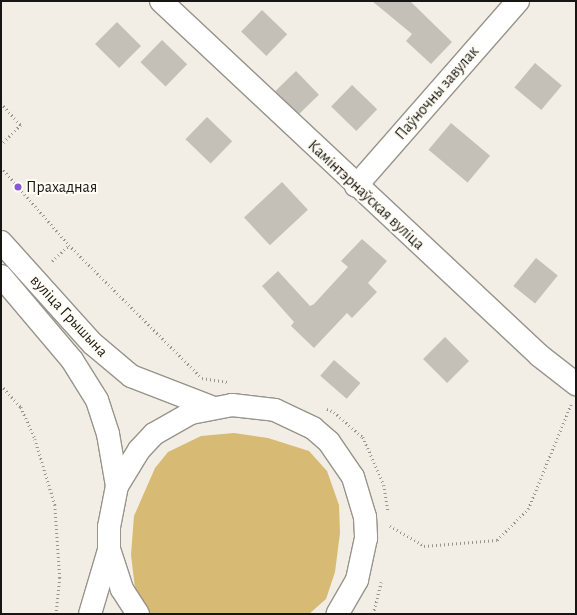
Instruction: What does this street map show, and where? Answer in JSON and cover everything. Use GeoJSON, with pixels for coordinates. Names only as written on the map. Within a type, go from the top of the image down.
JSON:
{"type":"FeatureCollection","features":[{"type":"Feature","properties":{"kind":"main road","name":"Камінтэрнаўская вуліца"},"geometry":{"type":"LineString","coordinates":[[161,1],[356,186],[540,356],[575,391]]}},
{"type":"Feature","properties":{"kind":"main road","name":"Паўночны завулак"},"geometry":{"type":"LineString","coordinates":[[356,186],[518,1]]}},
{"type":"Feature","properties":{"kind":"main road","name":"вуліца Грышына"},"geometry":{"type":"LineString","coordinates":[[1,242],[93,344],[131,376],[211,407]]}},
{"type":"Feature","properties":{"kind":"main road","name":"вуліца Грышына"},"geometry":{"type":"LineString","coordinates":[[1,276],[72,360],[97,400],[108,434],[118,486]]}},
{"type":"Feature","properties":{"kind":"main road"},"geometry":{"type":"LineString","coordinates":[[138,614],[122,589],[109,548],[108,527],[118,486],[139,450],[154,434],[191,413],[211,407],[247,405],[274,410],[312,428],[342,458],[361,496],[366,538],[357,580],[337,614]]}},
{"type":"Feature","properties":{"kind":"main road"},"geometry":{"type":"LineString","coordinates":[[90,614],[109,548]]}},
{"type":"Feature","properties":{"kind":"path"},"geometry":{"type":"LineString","coordinates":[[1,103],[21,125],[1,145]]}},
{"type":"Feature","properties":{"kind":"path"},"geometry":{"type":"LineString","coordinates":[[1,167],[69,245],[202,378],[232,383]]}},
{"type":"Feature","properties":{"kind":"path"},"geometry":{"type":"LineString","coordinates":[[52,261],[69,245]]}},
{"type":"Feature","properties":{"kind":"path"},"geometry":{"type":"LineString","coordinates":[[1,385],[21,407],[35,440],[55,505],[60,578],[56,614]]}},
{"type":"Feature","properties":{"kind":"path"},"geometry":{"type":"LineString","coordinates":[[390,526],[424,546],[497,540],[528,509],[575,391]]}},
{"type":"Feature","properties":{"kind":"path"},"geometry":{"type":"LineString","coordinates":[[322,408],[334,412],[363,437],[384,485],[390,526],[388,534]]}},
{"type":"Feature","properties":{"kind":"path"},"geometry":{"type":"LineString","coordinates":[[373,614],[381,579]]}},
{"type":"Feature","properties":{"kind":"shaded area"},"geometry":{"type":"Polygon","coordinates":[[[234,433],[268,438],[309,451],[327,471],[339,505],[340,533],[335,572],[326,599],[309,614],[150,614],[135,588],[131,555],[134,516],[155,468],[168,452],[201,436],[234,433]]]}},
{"type":"Feature","properties":{"kind":"building"},"geometry":{"type":"Polygon","coordinates":[[[372,1],[410,1],[452,42],[431,64],[406,41],[412,34],[372,1]]]}},
{"type":"Feature","properties":{"kind":"building"},"geometry":{"type":"Polygon","coordinates":[[[262,10],[287,34],[266,56],[241,32],[262,10]]]}},
{"type":"Feature","properties":{"kind":"building"},"geometry":{"type":"Polygon","coordinates":[[[117,22],[141,46],[119,68],[95,44],[117,22]]]}},
{"type":"Feature","properties":{"kind":"building"},"geometry":{"type":"Polygon","coordinates":[[[162,40],[187,64],[166,87],[140,62],[162,40]]]}},
{"type":"Feature","properties":{"kind":"building"},"geometry":{"type":"Polygon","coordinates":[[[535,63],[562,85],[541,110],[514,88],[535,63]]]}},
{"type":"Feature","properties":{"kind":"building"},"geometry":{"type":"Polygon","coordinates":[[[296,71],[319,95],[298,115],[275,91],[296,71]]]}},
{"type":"Feature","properties":{"kind":"building"},"geometry":{"type":"Polygon","coordinates":[[[352,85],[377,109],[356,131],[331,107],[352,85]]]}},
{"type":"Feature","properties":{"kind":"building"},"geometry":{"type":"Polygon","coordinates":[[[207,117],[232,141],[211,164],[185,139],[207,117]]]}},
{"type":"Feature","properties":{"kind":"building"},"geometry":{"type":"Polygon","coordinates":[[[451,123],[490,156],[468,183],[429,150],[451,123]]]}},
{"type":"Feature","properties":{"kind":"building"},"geometry":{"type":"Polygon","coordinates":[[[282,182],[308,210],[270,245],[244,217],[282,182]]]}},
{"type":"Feature","properties":{"kind":"building"},"geometry":{"type":"Polygon","coordinates":[[[362,239],[387,261],[368,283],[377,292],[352,318],[347,313],[314,348],[291,326],[294,322],[262,286],[278,271],[310,306],[314,304],[348,267],[341,261],[362,239]]]}},
{"type":"Feature","properties":{"kind":"building"},"geometry":{"type":"Polygon","coordinates":[[[536,258],[558,276],[535,304],[513,286],[536,258]]]}},
{"type":"Feature","properties":{"kind":"building"},"geometry":{"type":"Polygon","coordinates":[[[445,337],[469,361],[447,383],[423,359],[445,337]]]}},
{"type":"Feature","properties":{"kind":"building"},"geometry":{"type":"Polygon","coordinates":[[[334,360],[360,383],[347,399],[320,376],[334,360]]]}},
{"type":"Feature","properties":{"kind":"place","name":"Прахадная"},"geometry":{"type":"Point","coordinates":[18,187]}}]}
